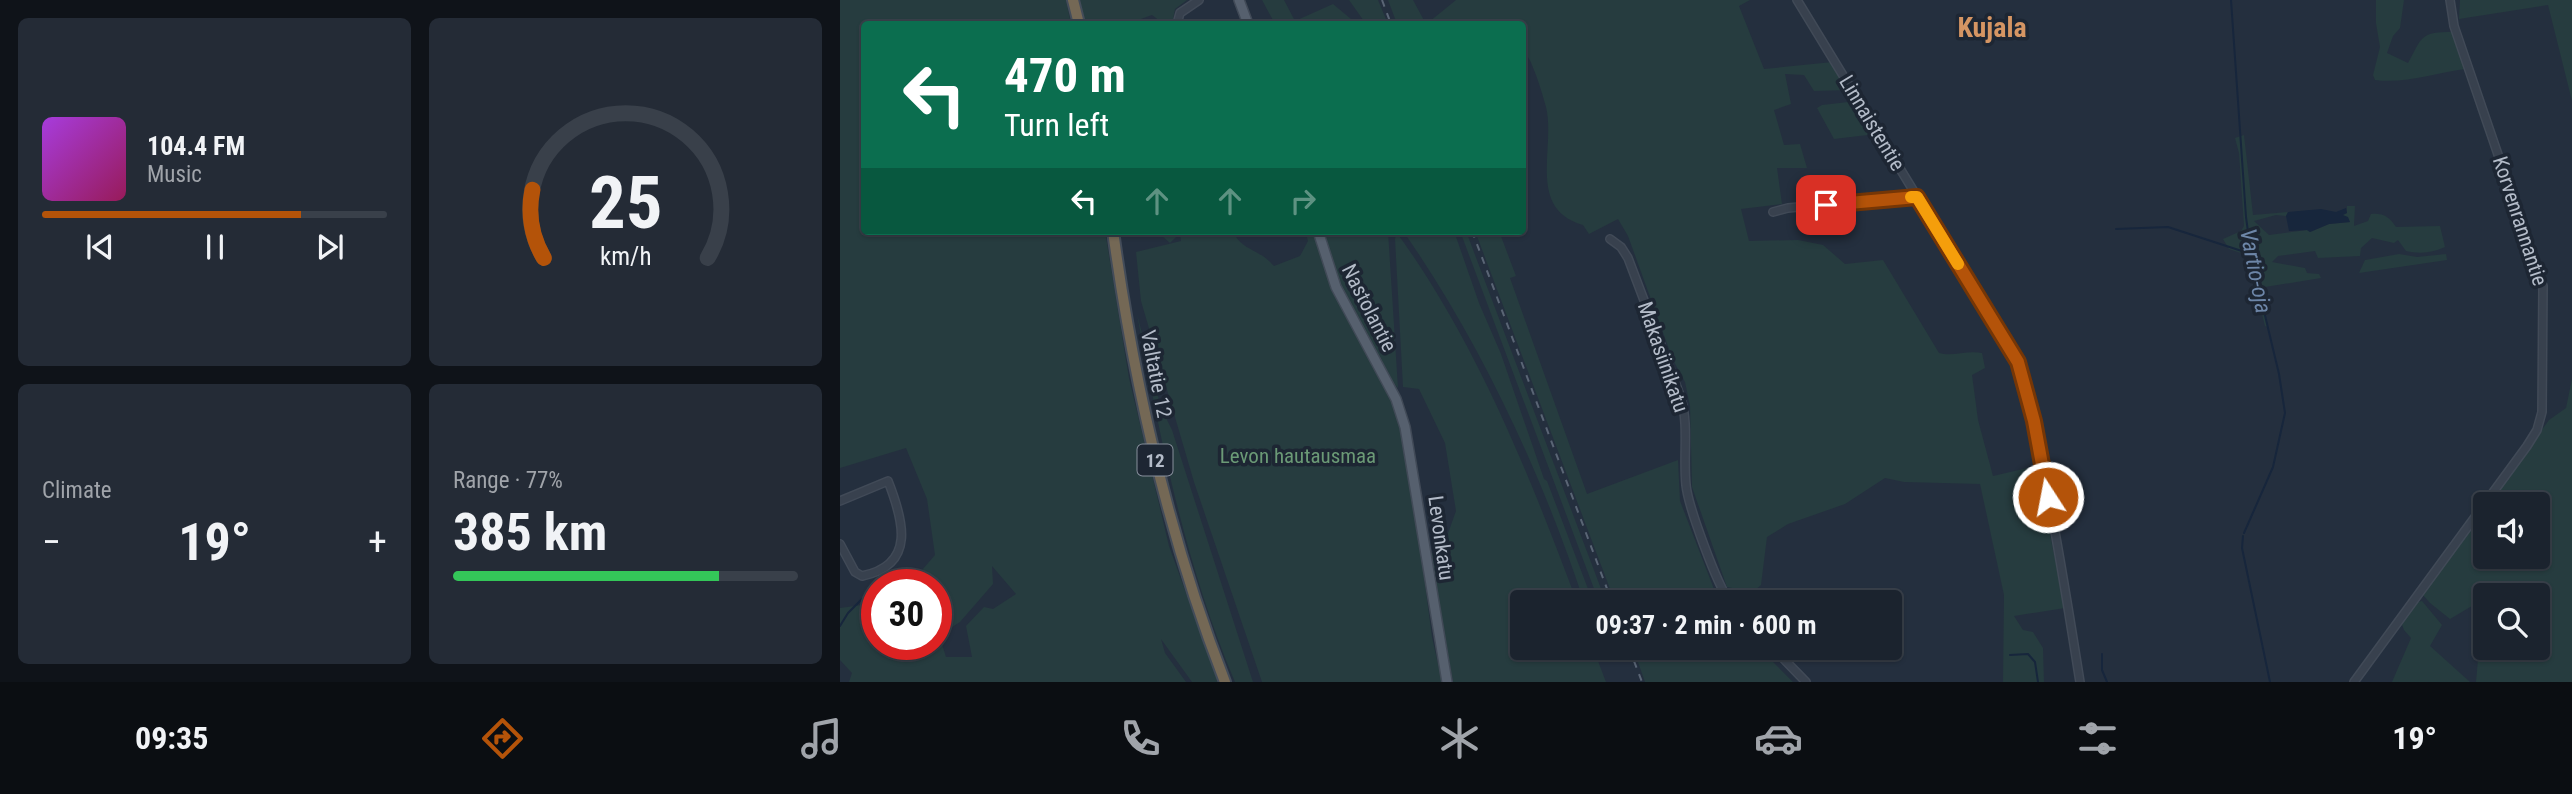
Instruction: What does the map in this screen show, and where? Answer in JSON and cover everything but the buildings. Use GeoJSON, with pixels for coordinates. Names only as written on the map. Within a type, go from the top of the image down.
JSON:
{"type":"FeatureCollection","features":[{"type":"Feature","properties":{"kind":"highway"},"geometry":{"type":"LineString","coordinates":[[1073,0],[1078,21]]}},
{"type":"Feature","properties":{"kind":"highway","name":"Valtatie 12"},"geometry":{"type":"LineString","coordinates":[[1114,235],[1134,366],[1156,466],[1181,557],[1225,682]]}},
{"type":"Feature","properties":{"kind":"main road"},"geometry":{"type":"LineString","coordinates":[[1239,0],[1247,21]]}},
{"type":"Feature","properties":{"kind":"main road","name":"Nastolantie"},"geometry":{"type":"LineString","coordinates":[[1319,235],[1336,287],[1396,399]]}},
{"type":"Feature","properties":{"kind":"main road","name":"Levonkatu"},"geometry":{"type":"LineString","coordinates":[[1396,399],[1405,427],[1414,474],[1423,545],[1447,682]]}},
{"type":"Feature","properties":{"kind":"street"},"geometry":{"type":"LineString","coordinates":[[1178,21],[1180,13],[1199,0]]}},
{"type":"Feature","properties":{"kind":"street","name":"Linnaistentie"},"geometry":{"type":"LineString","coordinates":[[1797,0],[2018,362],[2034,421],[2063,573],[2080,682]]}},
{"type":"Feature","properties":{"kind":"street","name":"Korvenrannantie"},"geometry":{"type":"LineString","coordinates":[[2354,682],[2527,446],[2537,430],[2542,412],[2543,286],[2454,26],[2451,0]]}},
{"type":"Feature","properties":{"kind":"street"},"geometry":{"type":"LineString","coordinates":[[1773,212],[1788,208],[1917,197]]}},
{"type":"Feature","properties":{"kind":"street","name":"Makasiinikatu"},"geometry":{"type":"LineString","coordinates":[[1610,239],[1628,258],[1681,398],[1685,420],[1687,492],[1723,590]]}},
{"type":"Feature","properties":{"kind":"street"},"geometry":{"type":"LineString","coordinates":[[840,501],[888,481],[901,520],[902,543],[895,557],[870,574],[858,575],[840,544]]}},
{"type":"Feature","properties":{"kind":"street"},"geometry":{"type":"LineString","coordinates":[[1785,660],[1806,682]]}},
{"type":"Feature","properties":{"kind":"green space"},"geometry":{"type":"Polygon","coordinates":[[[840,0],[1066,0],[1070,21],[861,21],[861,235],[1106,235],[1129,378],[1169,546],[1218,682],[1192,682],[1161,639],[1165,653],[1186,682],[849,682],[852,673],[840,660],[840,608],[861,605],[861,660],[952,660],[952,657],[972,657],[966,626],[984,607],[993,609],[1016,594],[992,566],[993,584],[960,622],[952,627],[952,569],[923,569],[935,555],[927,499],[906,448],[840,468],[840,0]]]}},
{"type":"Feature","properties":{"kind":"green space"},"geometry":{"type":"Polygon","coordinates":[[[1080,0],[1187,0],[1175,9],[1173,21],[1160,21],[1152,15],[1135,21],[1084,21],[1080,0]]]}},
{"type":"Feature","properties":{"kind":"green space"},"geometry":{"type":"Polygon","coordinates":[[[1262,0],[1284,0],[1295,21],[1273,21],[1262,0]]]}},
{"type":"Feature","properties":{"kind":"green space"},"geometry":{"type":"Polygon","coordinates":[[[1349,0],[1378,0],[1387,21],[1364,21],[1349,0]]]}},
{"type":"Feature","properties":{"kind":"green space"},"geometry":{"type":"Polygon","coordinates":[[[1388,0],[1413,0],[1424,21],[1396,21],[1388,0]]]}},
{"type":"Feature","properties":{"kind":"green space"},"geometry":{"type":"Polygon","coordinates":[[[1456,0],[1750,0],[1739,6],[1764,69],[1833,62],[1849,90],[1814,91],[1804,75],[1785,74],[1791,104],[1774,110],[1784,145],[1800,144],[1807,168],[1777,168],[1782,204],[1741,209],[1749,241],[1798,240],[1823,245],[1845,264],[1883,260],[1939,353],[1982,353],[1985,368],[1972,375],[1978,420],[1993,476],[2036,466],[2065,608],[2014,616],[2023,630],[2033,632],[2043,648],[2044,682],[2003,682],[2004,595],[1980,484],[1904,482],[1885,478],[1845,504],[1788,524],[1767,537],[1761,585],[1755,590],[1727,587],[1692,487],[1690,406],[1685,382],[1673,360],[1628,236],[1618,219],[1589,234],[1583,225],[1565,217],[1555,205],[1549,191],[1546,107],[1526,53],[1526,21],[1430,21],[1456,0]]]}},
{"type":"Feature","properties":{"kind":"green space"},"geometry":{"type":"Polygon","coordinates":[[[2376,0],[2404,0],[2400,28],[2393,36],[2387,53],[2408,63],[2424,37],[2434,33],[2453,32],[2465,69],[2409,79],[2375,80],[2373,75],[2380,47],[2376,0]]]}},
{"type":"Feature","properties":{"kind":"green space"},"geometry":{"type":"Polygon","coordinates":[[[2460,0],[2572,0],[2572,101],[2548,5],[2459,19],[2460,0]]]}},
{"type":"Feature","properties":{"kind":"green space"},"geometry":{"type":"Polygon","coordinates":[[[1333,4],[1353,21],[1295,21],[1333,4]]]}},
{"type":"Feature","properties":{"kind":"green space"},"geometry":{"type":"Polygon","coordinates":[[[1857,101],[1876,134],[1834,139],[1817,108],[1857,101]]]}},
{"type":"Feature","properties":{"kind":"green space"},"geometry":{"type":"Polygon","coordinates":[[[2244,135],[2253,215],[2288,212],[2286,216],[2276,215],[2254,221],[2269,235],[2307,230],[2310,232],[2329,224],[2350,222],[2342,215],[2347,213],[2347,206],[2355,206],[2354,226],[2368,221],[2371,214],[2379,214],[2386,216],[2396,227],[2440,226],[2445,247],[2431,252],[2411,252],[2406,251],[2398,240],[2394,243],[2372,238],[2361,248],[2360,256],[2318,258],[2315,251],[2278,256],[2272,262],[2305,268],[2307,273],[2319,274],[2321,278],[2265,287],[2261,294],[2268,327],[2265,326],[2247,255],[2229,249],[2223,239],[2241,231],[2244,226],[2239,153],[2235,138],[2244,135]]]}},
{"type":"Feature","properties":{"kind":"green space","name":"Levon hautausmaa"},"geometry":{"type":"Polygon","coordinates":[[[1161,235],[1178,235],[1170,243],[1161,235]]]}},
{"type":"Feature","properties":{"kind":"green space","name":"Levon hautausmaa"},"geometry":{"type":"Polygon","coordinates":[[[1180,235],[1235,235],[1274,266],[1300,256],[1308,241],[1306,235],[1315,235],[1333,288],[1392,400],[1401,426],[1411,477],[1432,637],[1442,682],[1262,682],[1194,482],[1141,301],[1136,252],[1181,241],[1180,235]]]}},
{"type":"Feature","properties":{"kind":"green space"},"geometry":{"type":"Polygon","coordinates":[[[1322,235],[1388,235],[1398,388],[1387,376],[1339,286],[1322,235]]]}},
{"type":"Feature","properties":{"kind":"green space"},"geometry":{"type":"Polygon","coordinates":[[[1396,235],[1426,276],[1477,365],[1540,506],[1572,590],[1510,590],[1510,660],[1598,660],[1606,682],[1453,682],[1430,554],[1442,550],[1456,511],[1445,443],[1419,389],[1403,387],[1396,235]]]}},
{"type":"Feature","properties":{"kind":"green space"},"geometry":{"type":"Polygon","coordinates":[[[1406,235],[1455,235],[1479,303],[1501,354],[1544,479],[1588,590],[1580,590],[1529,457],[1458,317],[1406,235]]]}},
{"type":"Feature","properties":{"kind":"green space"},"geometry":{"type":"Polygon","coordinates":[[[1461,235],[1468,235],[1601,590],[1595,590],[1461,235]]]}},
{"type":"Feature","properties":{"kind":"green space"},"geometry":{"type":"Polygon","coordinates":[[[1477,235],[1501,235],[1516,276],[1510,278],[1587,494],[1678,460],[1680,501],[1714,590],[1610,590],[1477,235]]]}},
{"type":"Feature","properties":{"kind":"green space"},"geometry":{"type":"Polygon","coordinates":[[[2399,254],[2417,257],[2446,254],[2447,260],[2359,273],[2365,260],[2399,254]]]}},
{"type":"Feature","properties":{"kind":"green space"},"geometry":{"type":"Polygon","coordinates":[[[1137,314],[1161,408],[1172,430],[1253,682],[1235,682],[1202,592],[1165,454],[1137,314]]]}},
{"type":"Feature","properties":{"kind":"green space"},"geometry":{"type":"Polygon","coordinates":[[[2572,379],[2572,682],[2476,682],[2478,660],[2550,660],[2550,583],[2473,583],[2473,605],[2450,619],[2423,595],[2473,525],[2473,569],[2550,569],[2550,492],[2497,492],[2549,420],[2566,408],[2572,379]]]}},
{"type":"Feature","properties":{"kind":"green space"},"geometry":{"type":"Polygon","coordinates":[[[2422,601],[2442,625],[2430,646],[2470,682],[2392,682],[2411,638],[2401,622],[2414,603],[2422,601]]]}},
{"type":"Feature","properties":{"kind":"green space"},"geometry":{"type":"Polygon","coordinates":[[[1637,660],[1771,660],[1793,682],[1645,682],[1637,660]]]}},
{"type":"Feature","properties":{"kind":"water"},"geometry":{"type":"Polygon","coordinates":[[[2346,208],[2347,213],[2343,215],[2348,217],[2350,222],[2329,224],[2310,232],[2289,231],[2286,216],[2288,212],[2321,209],[2336,212],[2346,208]]]}},
{"type":"Feature","properties":{"kind":"waterway","name":"Vartio-oja"},"geometry":{"type":"LineString","coordinates":[[2231,0],[2246,217],[2252,261],[2279,374],[2285,413],[2273,467],[2244,533]]}},
{"type":"Feature","properties":{"kind":"waterway"},"geometry":{"type":"LineString","coordinates":[[2116,229],[2168,227],[2251,254]]}},
{"type":"Feature","properties":{"kind":"waterway","name":"Vartio-oja"},"geometry":{"type":"LineString","coordinates":[[2243,536],[2242,548],[2270,682]]}},
{"type":"Feature","properties":{"kind":"waterway"},"geometry":{"type":"LineString","coordinates":[[840,626],[861,600]]}},
{"type":"Feature","properties":{"kind":"waterway"},"geometry":{"type":"LineString","coordinates":[[2010,655],[2028,654],[2035,662],[2038,682]]}},
{"type":"Feature","properties":{"kind":"waterway"},"geometry":{"type":"LineString","coordinates":[[2102,654],[2102,670],[2107,682]]}},
{"type":"Feature","properties":{"kind":"railway"},"geometry":{"type":"LineString","coordinates":[[1382,0],[1390,21]]}},
{"type":"Feature","properties":{"kind":"railway"},"geometry":{"type":"LineString","coordinates":[[1474,235],[1607,590]]}},
{"type":"Feature","properties":{"kind":"railway"},"geometry":{"type":"LineString","coordinates":[[1634,660],[1642,682]]}},
{"type":"Feature","properties":{"kind":"slow traffic"},"geometry":{"type":"LineString","coordinates":[[1911,197],[1917,197],[1958,264]]}},
{"type":"Feature","properties":{"kind":"district","name":"Kujala"},"geometry":{"type":"Point","coordinates":[1992,27]}},
{"type":"Feature","properties":{"kind":"route"},"geometry":{"type":"LineString","coordinates":[[1826,205],[1917,197],[2018,362],[2034,421],[2048,497]]}}]}
